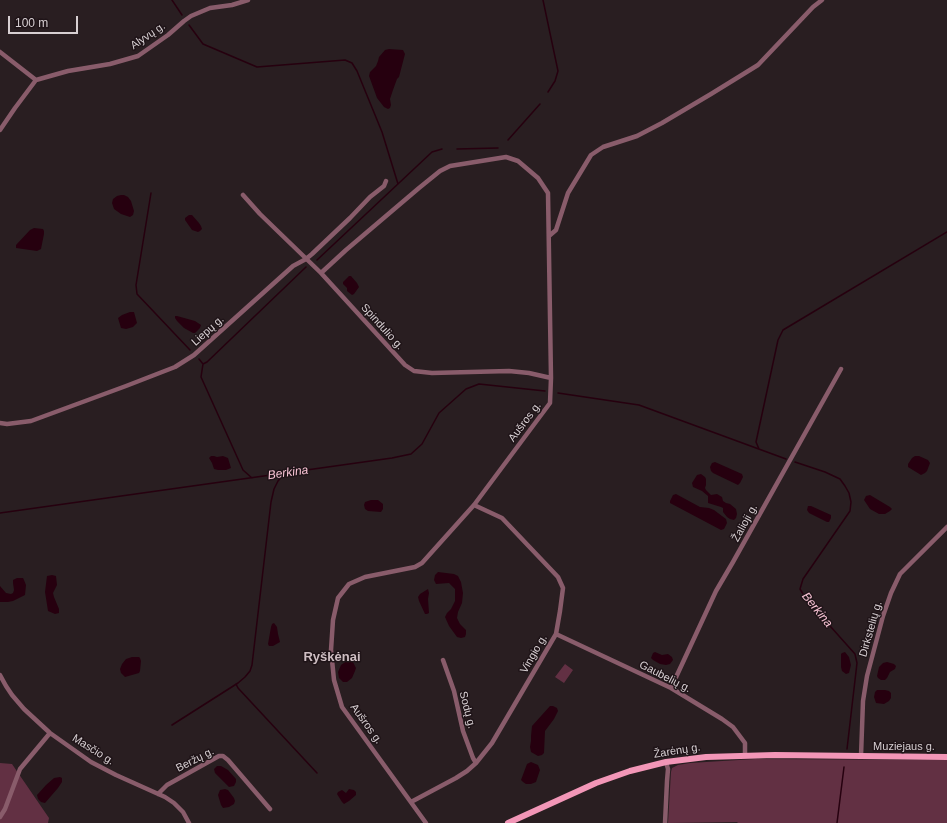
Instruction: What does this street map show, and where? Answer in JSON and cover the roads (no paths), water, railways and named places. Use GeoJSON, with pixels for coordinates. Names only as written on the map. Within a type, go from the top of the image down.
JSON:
{"type":"FeatureCollection","features":[{"type":"Feature","properties":{"kind":"main road","name":"Žarėnų g."},"geometry":{"type":"LineString","coordinates":[[508,823],[596,783],[630,771],[666,762],[706,757],[775,755],[860,756]]}},
{"type":"Feature","properties":{"kind":"main road","name":"Muziejaus g."},"geometry":{"type":"LineString","coordinates":[[860,756],[947,757]]}},
{"type":"Feature","properties":{"kind":"street","name":"Alyvų g."},"geometry":{"type":"LineString","coordinates":[[36,80],[68,71],[110,64],[138,56],[168,35],[191,16],[210,8],[232,5],[248,0]]}},
{"type":"Feature","properties":{"kind":"street"},"geometry":{"type":"LineString","coordinates":[[549,236],[556,230],[568,193],[591,154],[603,147],[637,136],[662,123],[758,65],[813,7],[822,0]]}},
{"type":"Feature","properties":{"kind":"street"},"geometry":{"type":"LineString","coordinates":[[0,52],[36,80],[0,130]]}},
{"type":"Feature","properties":{"kind":"street","name":"Aušros g."},"geometry":{"type":"LineString","coordinates":[[321,273],[440,171],[450,166],[506,157],[518,161],[538,178],[548,193],[551,378],[550,403],[474,505],[422,563],[415,567],[365,577],[349,584],[338,598],[333,620],[331,650],[334,680],[342,706],[426,823]]}},
{"type":"Feature","properties":{"kind":"street","name":"Liepų g."},"geometry":{"type":"LineString","coordinates":[[0,423],[7,424],[31,421],[175,367],[194,355],[293,266],[306,259],[370,197],[384,186],[386,181]]}},
{"type":"Feature","properties":{"kind":"street","name":"Spindulio g."},"geometry":{"type":"LineString","coordinates":[[243,195],[266,220],[321,273],[405,365],[414,370],[432,372],[529,372],[551,378]]}},
{"type":"Feature","properties":{"kind":"street","name":"Žalioji g."},"geometry":{"type":"LineString","coordinates":[[671,688],[716,591],[841,369]]}},
{"type":"Feature","properties":{"kind":"street","name":"Vingio g."},"geometry":{"type":"LineString","coordinates":[[411,802],[456,778],[476,763],[492,743],[556,634],[563,588],[558,577],[502,518],[474,505]]}},
{"type":"Feature","properties":{"kind":"street","name":"Dirkstelių g."},"geometry":{"type":"LineString","coordinates":[[860,756],[867,676],[883,616],[891,593],[900,574],[947,527]]}},
{"type":"Feature","properties":{"kind":"street","name":"Gaubelių g."},"geometry":{"type":"LineString","coordinates":[[556,634],[671,688],[722,719],[733,728],[744,743],[745,756]]}},
{"type":"Feature","properties":{"kind":"street","name":"Sodų g."},"geometry":{"type":"LineString","coordinates":[[443,660],[454,691],[463,731],[476,763]]}},
{"type":"Feature","properties":{"kind":"street","name":"Masčio g."},"geometry":{"type":"LineString","coordinates":[[0,675],[12,695],[24,709],[50,733],[91,762],[174,803],[183,812],[189,823]]}},
{"type":"Feature","properties":{"kind":"street"},"geometry":{"type":"LineString","coordinates":[[0,817],[5,809],[20,769],[50,733]]}},
{"type":"Feature","properties":{"kind":"street","name":"Beržų g."},"geometry":{"type":"LineString","coordinates":[[158,794],[167,785],[219,756],[223,756],[270,809]]}},
{"type":"Feature","properties":{"kind":"street"},"geometry":{"type":"LineString","coordinates":[[665,823],[668,769],[666,762]]}},
{"type":"Feature","properties":{"kind":"waterway"},"geometry":{"type":"LineString","coordinates":[[172,0],[182,15]]}},
{"type":"Feature","properties":{"kind":"waterway"},"geometry":{"type":"LineString","coordinates":[[543,0],[558,71],[555,81],[548,92]]}},
{"type":"Feature","properties":{"kind":"waterway"},"geometry":{"type":"LineString","coordinates":[[189,25],[203,44],[257,67],[345,60],[352,63],[357,71],[382,132],[398,184]]}},
{"type":"Feature","properties":{"kind":"waterway"},"geometry":{"type":"LineString","coordinates":[[508,140],[540,104]]}},
{"type":"Feature","properties":{"kind":"waterway"},"geometry":{"type":"LineString","coordinates":[[457,149],[498,148]]}},
{"type":"Feature","properties":{"kind":"waterway"},"geometry":{"type":"LineString","coordinates":[[317,260],[432,152],[442,149]]}},
{"type":"Feature","properties":{"kind":"waterway"},"geometry":{"type":"LineString","coordinates":[[151,193],[136,285],[137,294],[190,350]]}},
{"type":"Feature","properties":{"kind":"waterway"},"geometry":{"type":"LineString","coordinates":[[759,449],[756,442],[778,340],[783,330],[947,232]]}},
{"type":"Feature","properties":{"kind":"waterway"},"geometry":{"type":"LineString","coordinates":[[252,478],[243,470],[201,377],[203,364],[207,362],[306,267]]}},
{"type":"Feature","properties":{"kind":"waterway"},"geometry":{"type":"LineString","coordinates":[[199,359],[203,364]]}},
{"type":"Feature","properties":{"kind":"waterway","name":"Berkina"},"geometry":{"type":"LineString","coordinates":[[0,513],[392,458],[411,454],[422,444],[439,413],[466,389],[479,384],[545,391]]}},
{"type":"Feature","properties":{"kind":"waterway","name":"Berkina"},"geometry":{"type":"LineString","coordinates":[[558,393],[639,405],[786,459]]}},
{"type":"Feature","properties":{"kind":"waterway","name":"Berkina"},"geometry":{"type":"LineString","coordinates":[[795,462],[825,472],[840,479],[849,493],[851,502],[850,511],[803,579],[800,589],[806,599],[855,654],[857,663],[847,749]]}},
{"type":"Feature","properties":{"kind":"waterway"},"geometry":{"type":"LineString","coordinates":[[172,725],[238,683],[250,671],[252,665],[271,502],[274,489],[284,474]]}},
{"type":"Feature","properties":{"kind":"waterway"},"geometry":{"type":"LineString","coordinates":[[236,684],[238,688],[317,773]]}},
{"type":"Feature","properties":{"kind":"waterway","name":"Berkina"},"geometry":{"type":"LineString","coordinates":[[837,823],[844,767]]}},
{"type":"Feature","properties":{"kind":"district","name":"Ryškėnai"},"geometry":{"type":"Point","coordinates":[332,657]}}]}
